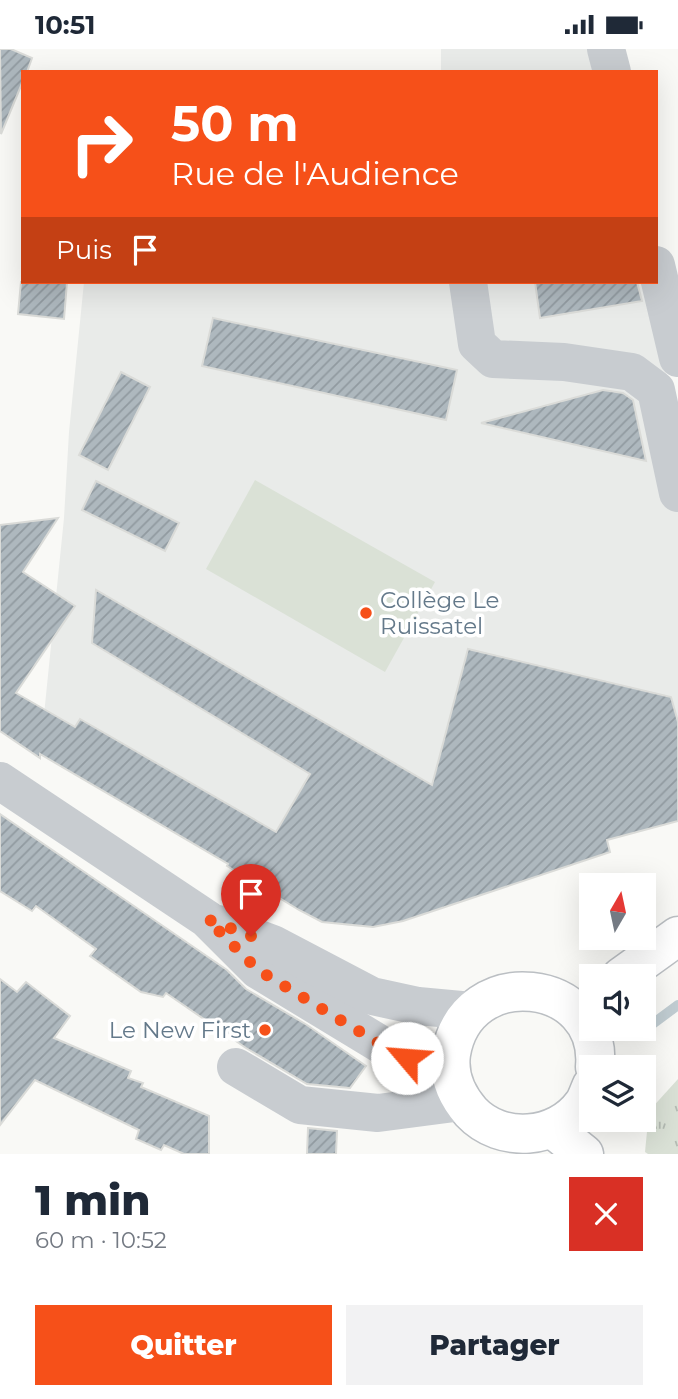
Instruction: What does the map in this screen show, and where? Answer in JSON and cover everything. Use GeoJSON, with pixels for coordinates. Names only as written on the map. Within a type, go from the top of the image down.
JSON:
{"type":"FeatureCollection","features":[{"type":"Feature","properties":{"kind":"main road"},"geometry":{"type":"LineString","coordinates":[[639,964],[678,936]]}},
{"type":"Feature","properties":{"kind":"main road"},"geometry":{"type":"LineString","coordinates":[[584,1154],[538,1139],[502,1132],[479,1121],[457,1090],[450,1060],[460,1025],[486,1000],[503,992],[521,990],[574,993],[571,1008],[592,1042]]}},
{"type":"Feature","properties":{"kind":"main road"},"geometry":{"type":"LineString","coordinates":[[538,1139],[579,1113]]}},
{"type":"Feature","properties":{"kind":"main road"},"geometry":{"type":"LineString","coordinates":[[602,1132],[612,1154]]}},
{"type":"Feature","properties":{"kind":"street"},"geometry":{"type":"LineString","coordinates":[[606,49],[611,70]]}},
{"type":"Feature","properties":{"kind":"street"},"geometry":{"type":"LineString","coordinates":[[658,274],[678,359]]}},
{"type":"Feature","properties":{"kind":"street"},"geometry":{"type":"LineString","coordinates":[[468,284],[477,344],[493,359],[564,362],[632,372],[656,390],[678,493]]}},
{"type":"Feature","properties":{"kind":"street"},"geometry":{"type":"LineString","coordinates":[[0,781],[207,919],[258,970],[457,1090]]}},
{"type":"Feature","properties":{"kind":"street"},"geometry":{"type":"LineString","coordinates":[[207,919],[273,944],[372,996],[418,1006],[472,1011]]}},
{"type":"Feature","properties":{"kind":"street"},"geometry":{"type":"LineString","coordinates":[[236,1067],[300,1105],[378,1113],[457,1090]]}},
{"type":"Feature","properties":{"kind":"shaded area"},"geometry":{"type":"Polygon","coordinates":[[[441,49],[594,49],[599,70],[441,70],[441,49]]]}},
{"type":"Feature","properties":{"kind":"shaded area","name":"Collège Le Ruissatel"},"geometry":{"type":"Polygon","coordinates":[[[84,284],[647,284],[678,427],[678,821],[607,839],[610,852],[403,921],[373,927],[350,926],[323,921],[299,910],[227,866],[228,863],[40,754],[64,518],[69,432],[84,284]]]}},
{"type":"Feature","properties":{"kind":"green space"},"geometry":{"type":"Polygon","coordinates":[[[255,480],[435,582],[385,672],[206,569],[255,480]]]}},
{"type":"Feature","properties":{"kind":"green space"},"geometry":{"type":"Polygon","coordinates":[[[678,1079],[678,1154],[645,1152],[647,1132],[656,1132],[656,1103],[678,1079]]]}},
{"type":"Feature","properties":{"kind":"building"},"geometry":{"type":"Polygon","coordinates":[[[0,49],[11,49],[32,58],[28,70],[21,70],[21,86],[1,134],[0,49]]]}},
{"type":"Feature","properties":{"kind":"building"},"geometry":{"type":"Polygon","coordinates":[[[21,282],[67,284],[64,319],[18,314],[21,282]]]}},
{"type":"Feature","properties":{"kind":"building"},"geometry":{"type":"Polygon","coordinates":[[[535,284],[638,284],[642,301],[540,318],[535,284]]]}},
{"type":"Feature","properties":{"kind":"building"},"geometry":{"type":"Polygon","coordinates":[[[213,318],[457,370],[446,420],[202,366],[213,318]]]}},
{"type":"Feature","properties":{"kind":"building"},"geometry":{"type":"Polygon","coordinates":[[[121,372],[150,387],[108,470],[79,455],[121,372]]]}},
{"type":"Feature","properties":{"kind":"building"},"geometry":{"type":"Polygon","coordinates":[[[603,390],[623,393],[633,400],[646,461],[481,423],[603,390]]]}},
{"type":"Feature","properties":{"kind":"building"},"geometry":{"type":"Polygon","coordinates":[[[96,481],[179,523],[165,551],[82,510],[96,481]]]}},
{"type":"Feature","properties":{"kind":"building"},"geometry":{"type":"Polygon","coordinates":[[[58,518],[23,572],[75,606],[16,693],[75,727],[80,719],[276,832],[310,774],[92,643],[96,590],[432,785],[468,649],[671,697],[678,722],[678,821],[607,840],[610,852],[403,921],[373,927],[322,922],[40,754],[40,758],[0,731],[0,525],[58,518]]]}},
{"type":"Feature","properties":{"kind":"building"},"geometry":{"type":"Polygon","coordinates":[[[0,814],[227,970],[246,989],[307,1025],[366,1066],[350,1088],[307,1084],[246,1048],[166,993],[163,997],[141,992],[90,956],[96,949],[36,906],[32,911],[0,891],[0,814]]]}},
{"type":"Feature","properties":{"kind":"building"},"geometry":{"type":"Polygon","coordinates":[[[0,979],[17,992],[26,982],[70,1016],[54,1038],[131,1071],[128,1078],[143,1083],[141,1087],[209,1116],[209,1154],[184,1154],[164,1145],[161,1150],[136,1139],[139,1130],[35,1080],[0,1125],[0,979]]]}},
{"type":"Feature","properties":{"kind":"building"},"geometry":{"type":"Polygon","coordinates":[[[308,1128],[337,1131],[336,1154],[307,1154],[308,1128]]]}},
{"type":"Feature","properties":{"kind":"waterway"},"geometry":{"type":"LineString","coordinates":[[656,1021],[678,1005]]}},
{"type":"Feature","properties":{"kind":"place","name":"Collège Le Ruissatel"},"geometry":{"type":"Point","coordinates":[366,613]}},
{"type":"Feature","properties":{"kind":"place","name":"Le New First"},"geometry":{"type":"Point","coordinates":[265,1030]}},
{"type":"Feature","properties":{"kind":"route"},"geometry":{"type":"LineString","coordinates":[[251,936],[207,919],[258,970],[407,1058]]}}]}
